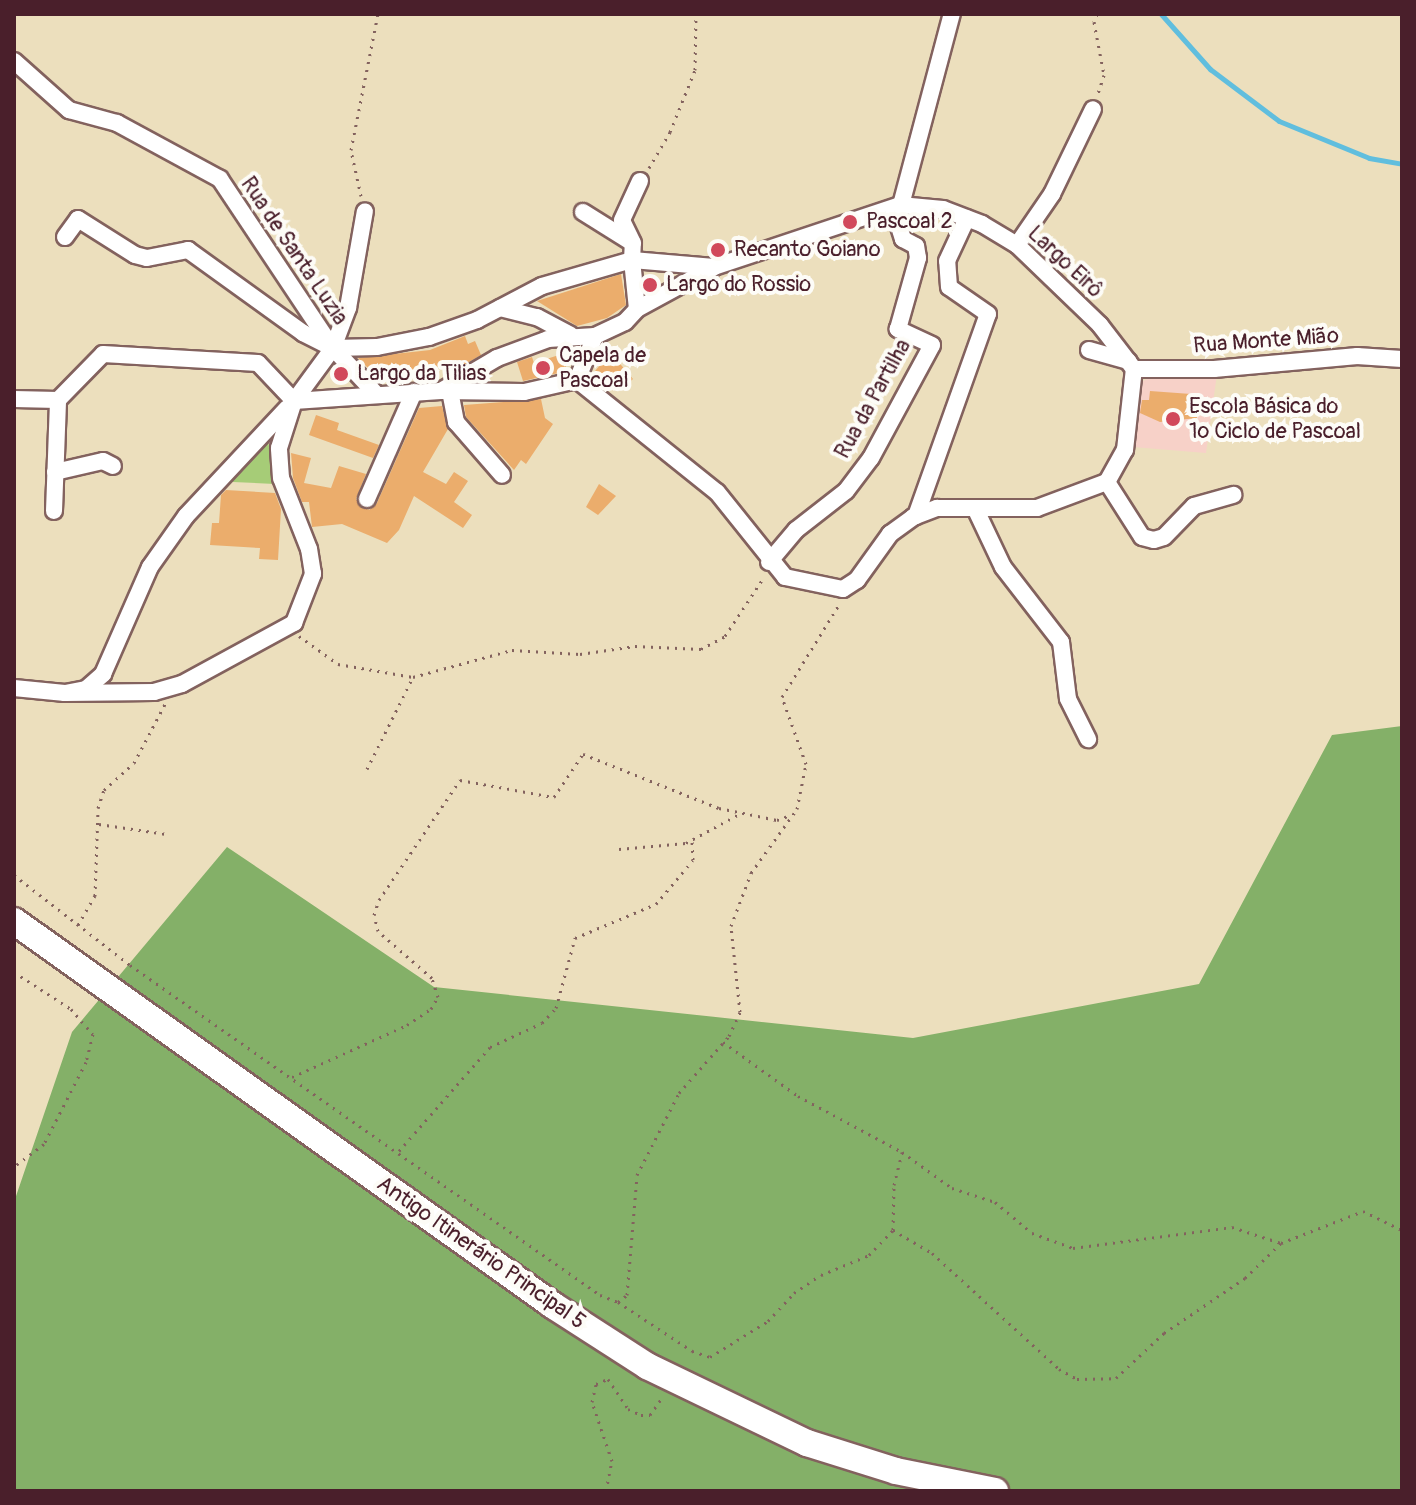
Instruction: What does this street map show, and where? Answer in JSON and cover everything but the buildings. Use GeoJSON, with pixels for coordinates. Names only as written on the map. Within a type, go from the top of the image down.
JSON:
{"type":"FeatureCollection","features":[{"type":"Feature","properties":{"kind":"highway","name":"Antigo Itinerário Principal 5"},"geometry":{"type":"LineString","coordinates":[[14,921],[554,1306],[647,1366],[807,1443],[896,1471],[995,1491]]}},
{"type":"Feature","properties":{"kind":"street"},"geometry":{"type":"LineString","coordinates":[[445,391],[497,358],[571,335],[595,336],[625,322],[637,309],[714,267],[900,205],[952,14]]}},
{"type":"Feature","properties":{"kind":"street","name":"Rua de Santa Luzia"},"geometry":{"type":"LineString","coordinates":[[14,61],[69,110],[117,123],[220,179],[333,348]]}},
{"type":"Feature","properties":{"kind":"street"},"geometry":{"type":"LineString","coordinates":[[1017,245],[1052,194],[1093,109]]}},
{"type":"Feature","properties":{"kind":"street"},"geometry":{"type":"LineString","coordinates":[[637,309],[633,243],[622,220],[640,181]]}},
{"type":"Feature","properties":{"kind":"street","name":"Largo Eirô"},"geometry":{"type":"LineString","coordinates":[[900,205],[943,209],[967,218],[1017,245],[1100,325],[1131,365]]}},
{"type":"Feature","properties":{"kind":"street","name":"Rua da Partilha"},"geometry":{"type":"LineString","coordinates":[[769,562],[854,480],[932,345],[898,329],[918,258],[916,246],[899,232],[900,205]]}},
{"type":"Feature","properties":{"kind":"street"},"geometry":{"type":"LineString","coordinates":[[65,693],[86,689],[103,674],[150,567],[186,516],[294,401],[333,348],[348,308],[365,211]]}},
{"type":"Feature","properties":{"kind":"street"},"geometry":{"type":"LineString","coordinates":[[583,212],[633,243]]}},
{"type":"Feature","properties":{"kind":"street"},"geometry":{"type":"LineString","coordinates":[[916,516],[988,314],[958,297],[946,273],[967,218]]}},
{"type":"Feature","properties":{"kind":"street"},"geometry":{"type":"LineString","coordinates":[[65,237],[78,219],[135,255],[147,258],[188,250],[303,333],[333,348],[376,394]]}},
{"type":"Feature","properties":{"kind":"street"},"geometry":{"type":"LineString","coordinates":[[333,348],[429,337],[500,308],[542,286],[632,260],[714,267]]}},
{"type":"Feature","properties":{"kind":"street"},"geometry":{"type":"LineString","coordinates":[[500,308],[537,317],[571,335]]}},
{"type":"Feature","properties":{"kind":"street"},"geometry":{"type":"LineString","coordinates":[[577,380],[595,336]]}},
{"type":"Feature","properties":{"kind":"street","name":"Rua Monte Mião"},"geometry":{"type":"LineString","coordinates":[[1089,350],[1131,365],[1214,369],[1357,356],[1402,359]]}},
{"type":"Feature","properties":{"kind":"street"},"geometry":{"type":"LineString","coordinates":[[54,511],[58,400],[103,354],[258,363],[294,401]]}},
{"type":"Feature","properties":{"kind":"street"},"geometry":{"type":"LineString","coordinates":[[497,358],[493,379],[506,392]]}},
{"type":"Feature","properties":{"kind":"street"},"geometry":{"type":"LineString","coordinates":[[294,401],[414,392],[506,392],[577,380],[717,492],[769,562],[785,577],[813,587],[843,589],[857,580],[890,534],[916,516],[937,508],[1037,508],[1107,482],[1125,450],[1131,365]]}},
{"type":"Feature","properties":{"kind":"street"},"geometry":{"type":"LineString","coordinates":[[445,391],[456,422],[502,475]]}},
{"type":"Feature","properties":{"kind":"street"},"geometry":{"type":"LineString","coordinates":[[367,499],[414,392]]}},
{"type":"Feature","properties":{"kind":"street"},"geometry":{"type":"LineString","coordinates":[[14,399],[58,400]]}},
{"type":"Feature","properties":{"kind":"street"},"geometry":{"type":"LineString","coordinates":[[14,688],[117,694],[174,686],[244,655],[294,623],[313,574],[309,549],[281,478],[279,448],[294,401]]}},
{"type":"Feature","properties":{"kind":"street"},"geometry":{"type":"LineString","coordinates":[[55,472],[103,461],[113,466]]}},
{"type":"Feature","properties":{"kind":"street"},"geometry":{"type":"LineString","coordinates":[[1107,482],[1142,537],[1154,540],[1164,537],[1194,506],[1233,495]]}},
{"type":"Feature","properties":{"kind":"street"},"geometry":{"type":"LineString","coordinates":[[975,508],[1003,567],[1061,642],[1068,699],[1088,739]]}},
{"type":"Feature","properties":{"kind":"path"},"geometry":{"type":"LineString","coordinates":[[365,211],[351,150],[378,14]]}},
{"type":"Feature","properties":{"kind":"path"},"geometry":{"type":"LineString","coordinates":[[640,181],[690,85],[698,42],[696,14]]}},
{"type":"Feature","properties":{"kind":"path"},"geometry":{"type":"LineString","coordinates":[[1093,109],[1104,75],[1094,22],[1097,14]]}},
{"type":"Feature","properties":{"kind":"path"},"geometry":{"type":"LineString","coordinates":[[294,623],[309,648],[338,664],[413,677],[512,650],[580,654],[714,645],[764,579],[769,562]]}},
{"type":"Feature","properties":{"kind":"path"},"geometry":{"type":"LineString","coordinates":[[618,1302],[627,1295],[637,1175],[679,1093],[723,1042],[740,1012],[731,926],[751,873],[793,815],[806,764],[782,697],[857,580]]}},
{"type":"Feature","properties":{"kind":"path"},"geometry":{"type":"LineString","coordinates":[[367,769],[413,677]]}},
{"type":"Feature","properties":{"kind":"path"},"geometry":{"type":"LineString","coordinates":[[77,926],[95,896],[104,790],[147,744],[174,686]]}},
{"type":"Feature","properties":{"kind":"path"},"geometry":{"type":"LineString","coordinates":[[292,1077],[407,1025],[431,1009],[438,997],[432,978],[378,931],[374,915],[379,900],[460,780],[554,797],[583,754],[741,813],[777,820],[793,815]]}},
{"type":"Feature","properties":{"kind":"path"},"geometry":{"type":"LineString","coordinates":[[619,849],[650,850],[692,840],[741,813]]}},
{"type":"Feature","properties":{"kind":"path"},"geometry":{"type":"LineString","coordinates":[[99,824],[166,834]]}},
{"type":"Feature","properties":{"kind":"path"},"geometry":{"type":"LineString","coordinates":[[399,1151],[490,1047],[542,1023],[556,1008],[575,938],[656,904],[693,860],[692,840]]}},
{"type":"Feature","properties":{"kind":"path"},"geometry":{"type":"LineString","coordinates":[[14,875],[77,926],[600,1295],[618,1302],[692,1351],[710,1357],[768,1321],[794,1293],[821,1275],[869,1255],[893,1230],[894,1185],[902,1152]]}},
{"type":"Feature","properties":{"kind":"path"},"geometry":{"type":"LineString","coordinates":[[14,972],[71,1009],[93,1034],[86,1062],[44,1144],[14,1167]]}},
{"type":"Feature","properties":{"kind":"path"},"geometry":{"type":"LineString","coordinates":[[723,1042],[798,1096],[902,1152],[952,1188],[995,1202],[1032,1233],[1073,1248],[1232,1227],[1281,1243]]}},
{"type":"Feature","properties":{"kind":"path"},"geometry":{"type":"LineString","coordinates":[[893,1230],[932,1253],[1059,1369],[1077,1379],[1116,1378],[1164,1333],[1245,1278],[1281,1243],[1363,1211],[1402,1230]]}},
{"type":"Feature","properties":{"kind":"path"},"geometry":{"type":"LineString","coordinates":[[606,1491],[612,1461],[592,1402],[596,1384],[608,1379],[628,1409],[641,1415],[650,1415],[661,1399]]}},
{"type":"Feature","properties":{"kind":"shaded area","name":"Escola Básica do 1º Ciclo de Pascoal"},"geometry":{"type":"Polygon","coordinates":[[[1217,374],[1206,453],[1133,447],[1139,383],[1151,377],[1217,374]]]}},
{"type":"Feature","properties":{"kind":"green space"},"geometry":{"type":"Polygon","coordinates":[[[268,440],[275,484],[233,482],[230,479],[268,440]]]}},
{"type":"Feature","properties":{"kind":"green space"},"geometry":{"type":"Polygon","coordinates":[[[1402,726],[1402,1491],[14,1491],[14,1202],[72,1032],[227,847],[434,987],[913,1038],[1199,984],[1332,735],[1402,726]]]}},
{"type":"Feature","properties":{"kind":"waterway"},"geometry":{"type":"LineString","coordinates":[[1161,14],[1210,69],[1279,121],[1369,158],[1402,164]]}},
{"type":"Feature","properties":{"kind":"place","name":"Pascoal 2"},"geometry":{"type":"Point","coordinates":[850,222]}},
{"type":"Feature","properties":{"kind":"place","name":"Recanto Goiano"},"geometry":{"type":"Point","coordinates":[718,250]}},
{"type":"Feature","properties":{"kind":"place","name":"Largo do Rossio"},"geometry":{"type":"Point","coordinates":[650,285]}},
{"type":"Feature","properties":{"kind":"place","name":"Capela de Pascoal"},"geometry":{"type":"Point","coordinates":[543,368]}},
{"type":"Feature","properties":{"kind":"place","name":"Largo da Tilias"},"geometry":{"type":"Point","coordinates":[341,374]}},
{"type":"Feature","properties":{"kind":"place","name":"Escola Básica do 1º Ciclo de Pascoal"},"geometry":{"type":"Point","coordinates":[1173,419]}}]}
